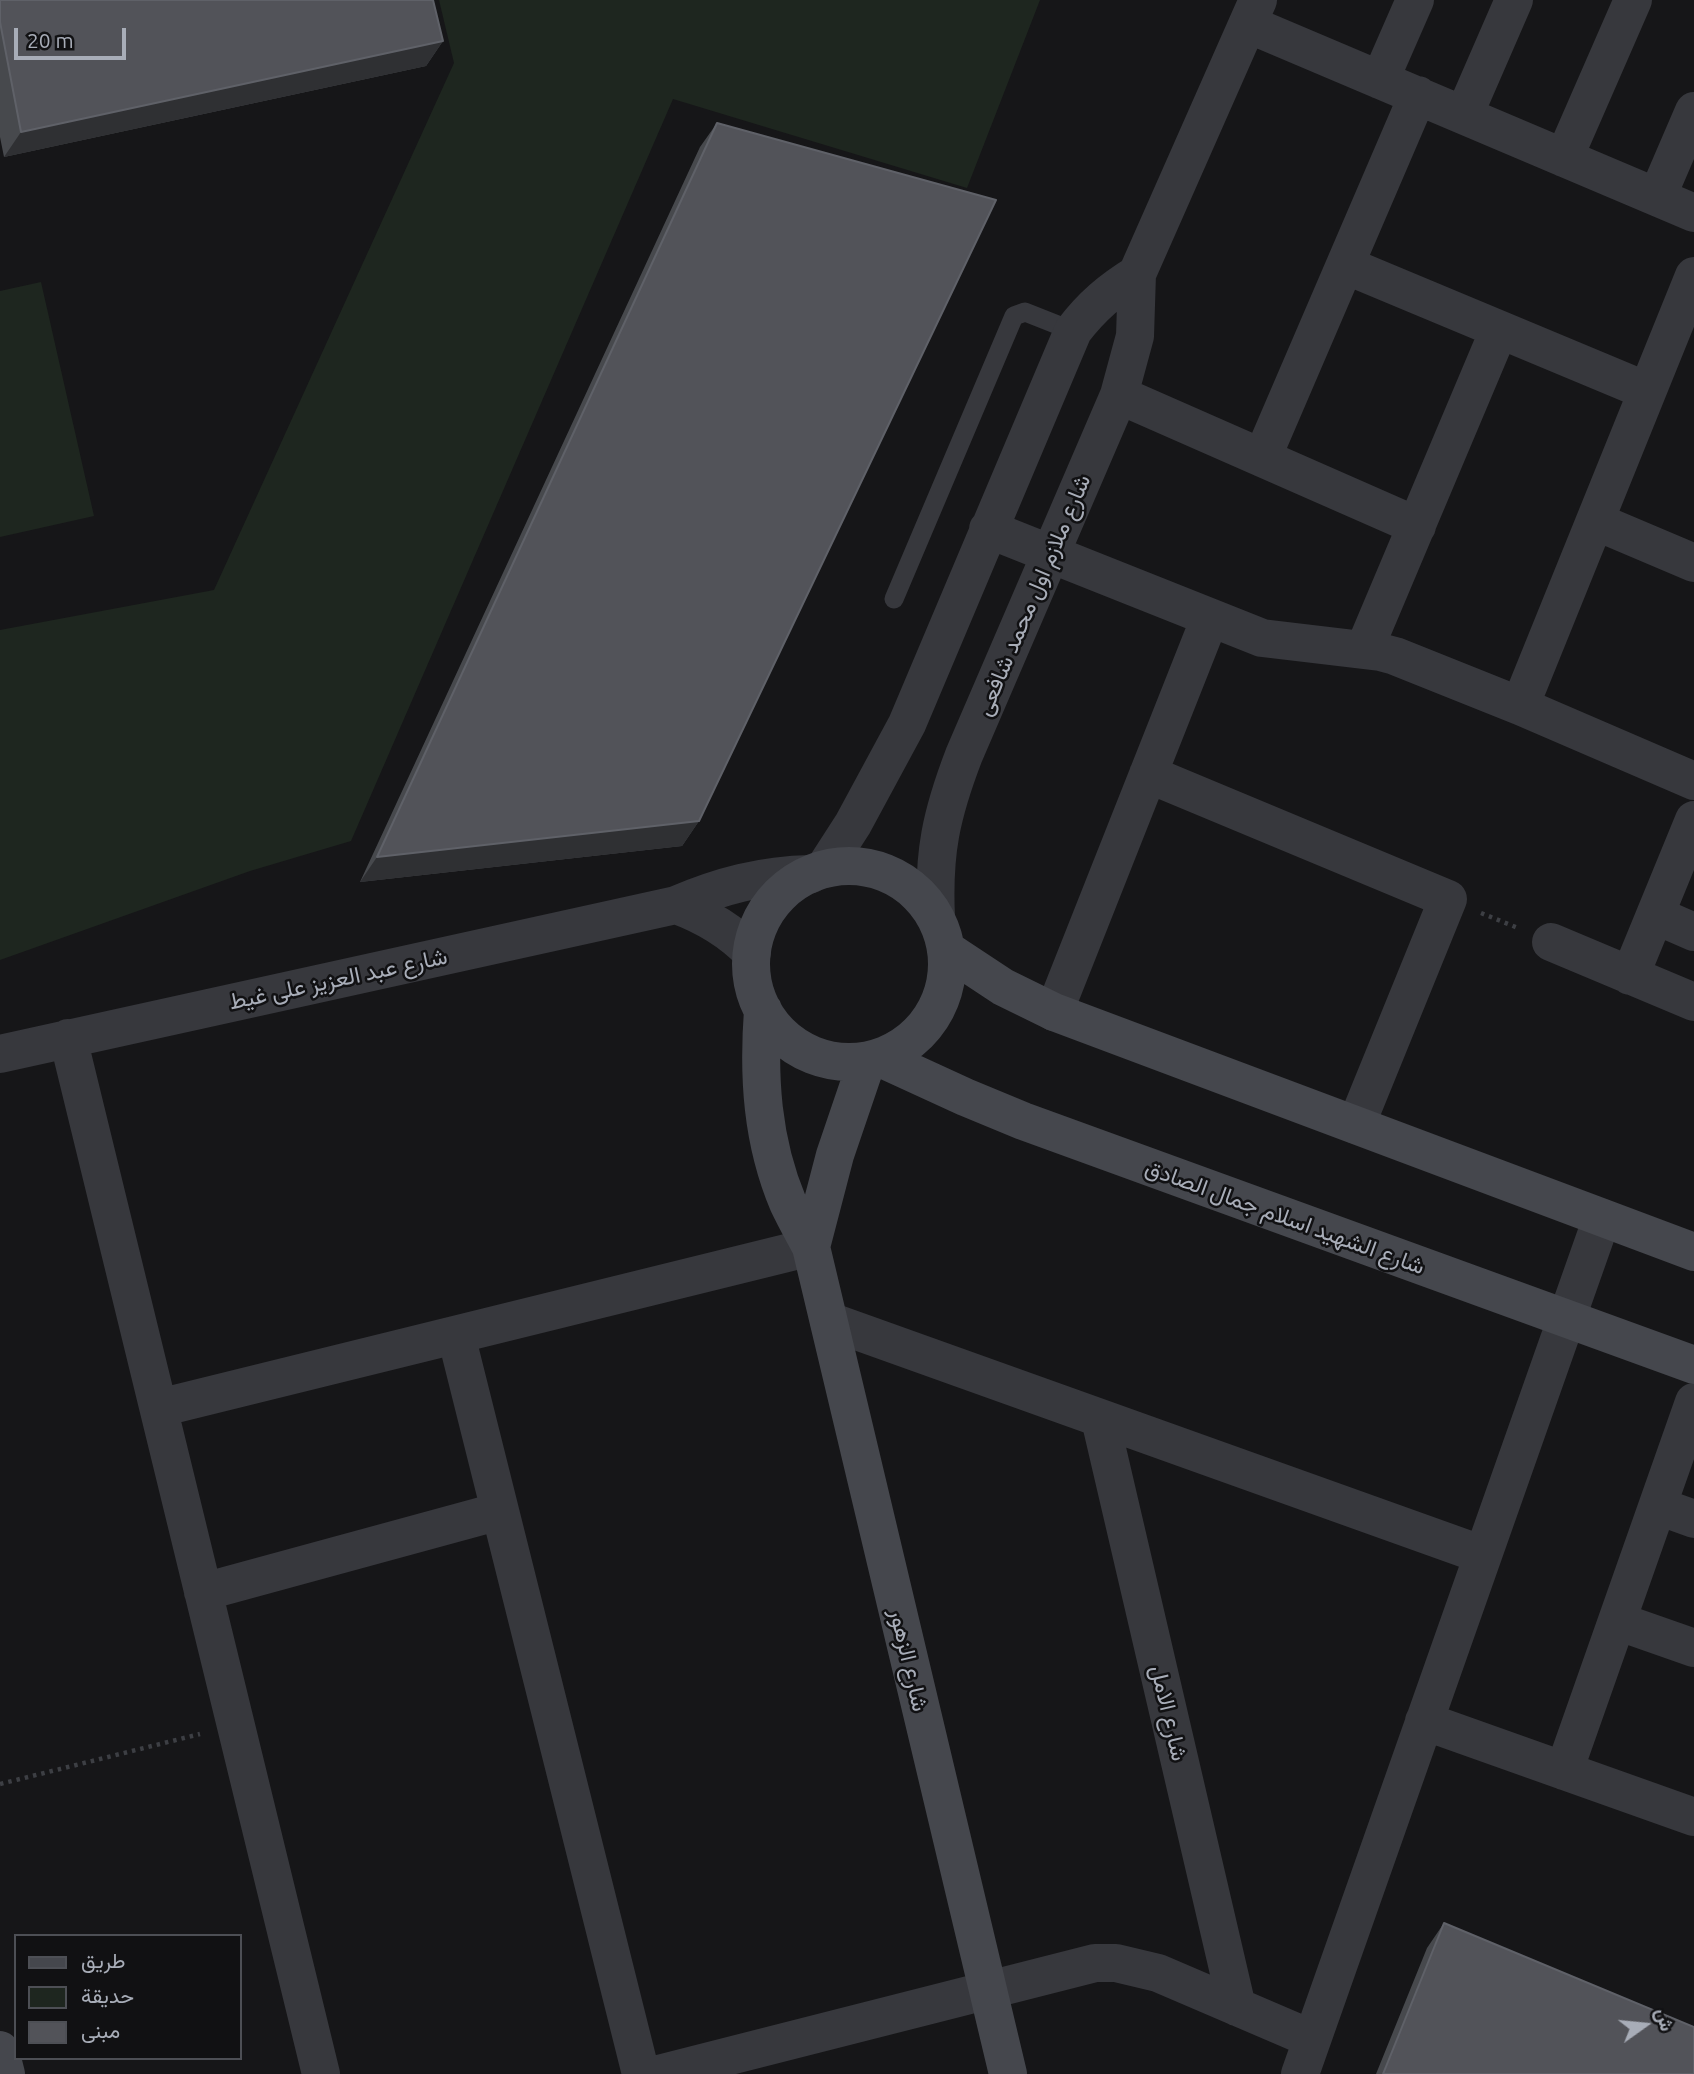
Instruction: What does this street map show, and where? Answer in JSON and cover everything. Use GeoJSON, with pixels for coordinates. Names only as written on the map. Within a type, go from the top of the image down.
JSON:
{"type":"FeatureCollection","features":[{"type":"Feature","properties":{"kind":"street"},"geometry":{"type":"LineString","coordinates":[[1253,12],[1281,0]]}},
{"type":"Feature","properties":{"kind":"street"},"geometry":{"type":"LineString","coordinates":[[1380,80],[1415,0]]}},
{"type":"Feature","properties":{"kind":"street"},"geometry":{"type":"LineString","coordinates":[[1464,115],[1514,0]]}},
{"type":"Feature","properties":{"kind":"street"},"geometry":{"type":"LineString","coordinates":[[1564,158],[1633,0]]}},
{"type":"Feature","properties":{"kind":"street"},"geometry":{"type":"LineString","coordinates":[[1253,12],[1380,80],[1694,213]]}},
{"type":"Feature","properties":{"kind":"street","name":"شارع ملازم اول محمد شافعى"},"geometry":{"type":"LineString","coordinates":[[941,934],[935,866],[939,834],[949,794],[1119,395],[1135,336],[1137,274],[1253,12]]}},
{"type":"Feature","properties":{"kind":"street"},"geometry":{"type":"LineString","coordinates":[[1262,458],[1418,95]]}},
{"type":"Feature","properties":{"kind":"street"},"geometry":{"type":"LineString","coordinates":[[1657,197],[1694,111]]}},
{"type":"Feature","properties":{"kind":"street"},"geometry":{"type":"LineString","coordinates":[[1345,265],[1647,391]]}},
{"type":"Feature","properties":{"kind":"street"},"geometry":{"type":"LineString","coordinates":[[818,872],[853,824],[907,724],[1073,331],[1091,308],[1112,289],[1137,274]]}},
{"type":"Feature","properties":{"kind":"street"},"geometry":{"type":"LineString","coordinates":[[1520,706],[1694,276]]}},
{"type":"Feature","properties":{"kind":"street"},"geometry":{"type":"LineString","coordinates":[[1364,650],[1499,330]]}},
{"type":"Feature","properties":{"kind":"street"},"geometry":{"type":"LineString","coordinates":[[1119,395],[1417,526]]}},
{"type":"Feature","properties":{"kind":"street"},"geometry":{"type":"LineString","coordinates":[[1595,521],[1694,563]]}},
{"type":"Feature","properties":{"kind":"street"},"geometry":{"type":"LineString","coordinates":[[988,529],[1277,642],[1364,650],[1395,656],[1694,781]]}},
{"type":"Feature","properties":{"kind":"street"},"geometry":{"type":"LineString","coordinates":[[1054,1012],[1210,618]]}},
{"type":"Feature","properties":{"kind":"street"},"geometry":{"type":"LineString","coordinates":[[1149,774],[1448,899],[1356,1125]]}},
{"type":"Feature","properties":{"kind":"street"},"geometry":{"type":"LineString","coordinates":[[1630,976],[1694,821]]}},
{"type":"Feature","properties":{"kind":"street"},"geometry":{"type":"LineString","coordinates":[[850,866],[876,869],[900,880],[921,896],[941,934],[947,978],[939,1004],[925,1027],[905,1046],[874,1060],[846,1063],[807,1053],[789,1042],[775,1027],[755,992],[752,953],[759,928],[771,905],[789,887],[818,872],[850,866]]}},
{"type":"Feature","properties":{"kind":"street","name":"شارع عبد العزيز على غيط"},"geometry":{"type":"LineString","coordinates":[[0,1054],[676,905],[727,885],[818,872]]}},
{"type":"Feature","properties":{"kind":"street"},"geometry":{"type":"LineString","coordinates":[[676,905],[717,923],[736,936],[752,953]]}},
{"type":"Feature","properties":{"kind":"street"},"geometry":{"type":"LineString","coordinates":[[1655,915],[1694,932]]}},
{"type":"Feature","properties":{"kind":"street"},"geometry":{"type":"LineString","coordinates":[[941,934],[1003,987],[1054,1012],[1694,1252]]}},
{"type":"Feature","properties":{"kind":"street"},"geometry":{"type":"LineString","coordinates":[[1551,942],[1694,1002]]}},
{"type":"Feature","properties":{"kind":"street","name":"شارع الزهور"},"geometry":{"type":"LineString","coordinates":[[763,1010],[759,1062],[763,1110],[770,1146],[788,1203],[811,1247],[1008,2074]]}},
{"type":"Feature","properties":{"kind":"street"},"geometry":{"type":"LineString","coordinates":[[68,1038],[321,2074]]}},
{"type":"Feature","properties":{"kind":"street","name":"شارع الزهور"},"geometry":{"type":"LineString","coordinates":[[811,1247],[835,1155],[874,1060]]}},
{"type":"Feature","properties":{"kind":"street","name":"شارع الشهيد اسلام جمال الصادق"},"geometry":{"type":"LineString","coordinates":[[874,1060],[1023,1121],[1694,1365]]}},
{"type":"Feature","properties":{"kind":"street"},"geometry":{"type":"LineString","coordinates":[[1300,2074],[1602,1218]]}},
{"type":"Feature","properties":{"kind":"street"},"geometry":{"type":"LineString","coordinates":[[159,1408],[811,1247]]}},
{"type":"Feature","properties":{"kind":"street"},"geometry":{"type":"LineString","coordinates":[[829,1321],[1482,1555]]}},
{"type":"Feature","properties":{"kind":"street"},"geometry":{"type":"LineString","coordinates":[[456,1335],[641,2074]]}},
{"type":"Feature","properties":{"kind":"street"},"geometry":{"type":"LineString","coordinates":[[1564,1771],[1694,1402]]}},
{"type":"Feature","properties":{"kind":"street","name":"شارع الامل"},"geometry":{"type":"LineString","coordinates":[[1100,1419],[1237,2007]]}},
{"type":"Feature","properties":{"kind":"street"},"geometry":{"type":"LineString","coordinates":[[1658,1506],[1694,1518]]}},
{"type":"Feature","properties":{"kind":"street"},"geometry":{"type":"LineString","coordinates":[[203,1592],[500,1511]]}},
{"type":"Feature","properties":{"kind":"street"},"geometry":{"type":"LineString","coordinates":[[1617,1621],[1694,1648]]}},
{"type":"Feature","properties":{"kind":"street"},"geometry":{"type":"LineString","coordinates":[[1424,1721],[1694,1817]]}},
{"type":"Feature","properties":{"kind":"street"},"geometry":{"type":"LineString","coordinates":[[659,2074],[1095,1963],[1116,1963],[1158,1973],[1312,2039]]}},
{"type":"Feature","properties":{"kind":"street"},"geometry":{"type":"LineString","coordinates":[[0,2050],[6,2074]]}},
{"type":"Feature","properties":{"kind":"lane"},"geometry":{"type":"LineString","coordinates":[[894,599],[1014,316],[1019,312],[1032,313],[1073,331]]}},
{"type":"Feature","properties":{"kind":"path"},"geometry":{"type":"LineString","coordinates":[[1448,899],[1551,942]]}},
{"type":"Feature","properties":{"kind":"path"},"geometry":{"type":"LineString","coordinates":[[0,1784],[236,1725]]}},
{"type":"Feature","properties":{"kind":"green space"},"geometry":{"type":"Polygon","coordinates":[[[439,0],[1040,0],[967,188],[673,99],[351,841],[250,871],[0,960],[0,630],[214,590],[454,63],[439,0]]]}},
{"type":"Feature","properties":{"kind":"green space"},"geometry":{"type":"Polygon","coordinates":[[[41,282],[94,516],[0,537],[0,291],[41,282]]]}},
{"type":"Feature","properties":{"kind":"building"},"geometry":{"type":"Polygon","coordinates":[[[0,0],[433,0],[443,41],[21,132],[0,22],[0,0]]]}},
{"type":"Feature","properties":{"kind":"building"},"geometry":{"type":"Polygon","coordinates":[[[717,123],[996,200],[699,821],[377,857],[717,123]]]}},
{"type":"Feature","properties":{"kind":"building"},"geometry":{"type":"Polygon","coordinates":[[[1444,1923],[1694,2027],[1694,2074],[1383,2074],[1444,1923]]]}}]}
